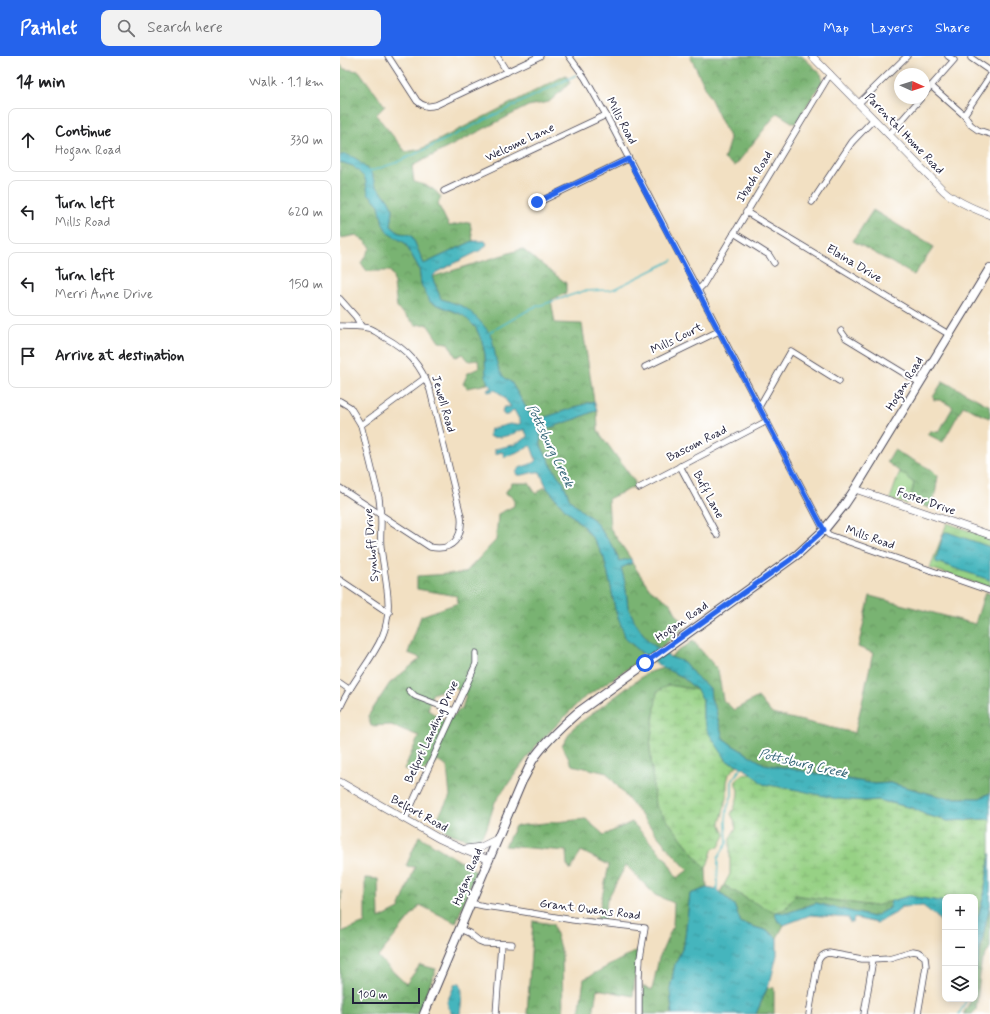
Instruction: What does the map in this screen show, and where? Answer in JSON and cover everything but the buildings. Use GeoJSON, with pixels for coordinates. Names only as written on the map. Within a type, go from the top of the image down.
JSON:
{"type":"FeatureCollection","features":[{"type":"Feature","properties":{"kind":"main road","name":"Hogan Road"},"geometry":{"type":"LineString","coordinates":[[424,1014],[497,839],[522,781],[533,761],[549,740],[578,713],[645,663],[790,560],[824,530],[855,490],[990,268]]}},
{"type":"Feature","properties":{"kind":"street"},"geometry":{"type":"LineString","coordinates":[[388,56],[417,101],[427,107],[436,105],[540,56]]}},
{"type":"Feature","properties":{"kind":"street"},"geometry":{"type":"LineString","coordinates":[[497,56],[507,72]]}},
{"type":"Feature","properties":{"kind":"street","name":"Mills Road"},"geometry":{"type":"LineString","coordinates":[[569,56],[586,78],[606,115],[824,530],[829,535],[990,590]]}},
{"type":"Feature","properties":{"kind":"street","name":"Parental Home Road"},"geometry":{"type":"LineString","coordinates":[[812,56],[934,181],[951,196],[969,207],[990,215]]}},
{"type":"Feature","properties":{"kind":"street"},"geometry":{"type":"LineString","coordinates":[[859,103],[907,56]]}},
{"type":"Feature","properties":{"kind":"street"},"geometry":{"type":"LineString","coordinates":[[948,56],[954,60],[931,86],[964,115],[974,128],[990,134]]}},
{"type":"Feature","properties":{"kind":"street"},"geometry":{"type":"LineString","coordinates":[[971,58],[990,71]]}},
{"type":"Feature","properties":{"kind":"street","name":"Ibach Road"},"geometry":{"type":"LineString","coordinates":[[698,290],[703,285],[830,74]]}},
{"type":"Feature","properties":{"kind":"street"},"geometry":{"type":"LineString","coordinates":[[964,115],[990,76]]}},
{"type":"Feature","properties":{"kind":"street"},"geometry":{"type":"LineString","coordinates":[[889,135],[916,104]]}},
{"type":"Feature","properties":{"kind":"street","name":"Welcome Lane"},"geometry":{"type":"LineString","coordinates":[[444,191],[606,115]]}},
{"type":"Feature","properties":{"kind":"street"},"geometry":{"type":"LineString","coordinates":[[812,202],[852,142],[874,119]]}},
{"type":"Feature","properties":{"kind":"street"},"geometry":{"type":"LineString","coordinates":[[537,202],[628,159]]}},
{"type":"Feature","properties":{"kind":"street","name":"Elaina Drive"},"geometry":{"type":"LineString","coordinates":[[746,212],[950,335]]}},
{"type":"Feature","properties":{"kind":"street"},"geometry":{"type":"LineString","coordinates":[[734,233],[769,255],[774,263]]}},
{"type":"Feature","properties":{"kind":"street"},"geometry":{"type":"LineString","coordinates":[[340,299],[356,317],[361,326]]}},
{"type":"Feature","properties":{"kind":"street","name":"Jewell Road"},"geometry":{"type":"LineString","coordinates":[[340,326],[361,326],[370,329],[402,348],[414,360],[425,378],[430,390],[461,516],[462,528],[458,538],[450,546],[440,548],[430,547],[381,515]]}},
{"type":"Feature","properties":{"kind":"street"},"geometry":{"type":"LineString","coordinates":[[840,330],[846,338],[920,383]]}},
{"type":"Feature","properties":{"kind":"street","name":"Mills Court"},"geometry":{"type":"LineString","coordinates":[[645,367],[719,331]]}},
{"type":"Feature","properties":{"kind":"street"},"geometry":{"type":"LineString","coordinates":[[759,407],[791,351],[839,381]]}},
{"type":"Feature","properties":{"kind":"street"},"geometry":{"type":"LineString","coordinates":[[361,425],[425,378]]}},
{"type":"Feature","properties":{"kind":"street","name":"Synhoff Drive"},"geometry":{"type":"LineString","coordinates":[[340,401],[350,407],[361,425],[379,498],[381,515],[380,544],[388,591],[386,628],[375,652],[340,708]]}},
{"type":"Feature","properties":{"kind":"street","name":"Bascom Road"},"geometry":{"type":"LineString","coordinates":[[639,488],[767,421]]}},
{"type":"Feature","properties":{"kind":"street","name":"Buff Lane"},"geometry":{"type":"LineString","coordinates":[[680,466],[717,535]]}},
{"type":"Feature","properties":{"kind":"street"},"geometry":{"type":"LineString","coordinates":[[340,488],[381,515]]}},
{"type":"Feature","properties":{"kind":"street","name":"Foster Drive"},"geometry":{"type":"LineString","coordinates":[[855,490],[990,535]]}},
{"type":"Feature","properties":{"kind":"street"},"geometry":{"type":"LineString","coordinates":[[340,580],[388,613]]}},
{"type":"Feature","properties":{"kind":"street","name":"Belfort Landing Drive"},"geometry":{"type":"LineString","coordinates":[[404,819],[476,664],[476,653]]}},
{"type":"Feature","properties":{"kind":"street"},"geometry":{"type":"LineString","coordinates":[[340,683],[350,690]]}},
{"type":"Feature","properties":{"kind":"street"},"geometry":{"type":"LineString","coordinates":[[409,690],[415,696],[454,711]]}},
{"type":"Feature","properties":{"kind":"street","name":"Belfort Road"},"geometry":{"type":"LineString","coordinates":[[340,782],[438,838],[489,860]]}},
{"type":"Feature","properties":{"kind":"street"},"geometry":{"type":"LineString","coordinates":[[464,850],[481,847],[497,839]]}},
{"type":"Feature","properties":{"kind":"street","name":"Grant Owens Road"},"geometry":{"type":"LineString","coordinates":[[470,903],[562,918],[645,928],[640,958],[639,1014]]}},
{"type":"Feature","properties":{"kind":"street"},"geometry":{"type":"LineString","coordinates":[[460,929],[484,943],[512,944]]}},
{"type":"Feature","properties":{"kind":"street"},"geometry":{"type":"LineString","coordinates":[[496,1014],[501,944]]}},
{"type":"Feature","properties":{"kind":"street"},"geometry":{"type":"LineString","coordinates":[[809,1014],[818,962],[825,953],[872,959],[889,958],[913,951],[922,954],[926,966],[918,1014]]}},
{"type":"Feature","properties":{"kind":"street"},"geometry":{"type":"LineString","coordinates":[[864,1014],[872,959]]}},
{"type":"Feature","properties":{"kind":"green space"},"geometry":{"type":"Polygon","coordinates":[[[690,56],[802,56],[821,74],[823,80],[795,124],[777,113],[735,166],[724,159],[730,139],[690,56]]]}},
{"type":"Feature","properties":{"kind":"green space"},"geometry":{"type":"Polygon","coordinates":[[[340,64],[344,69],[359,71],[385,106],[376,115],[406,152],[421,149],[566,75],[570,83],[549,102],[528,106],[412,166],[414,182],[429,187],[441,197],[438,204],[449,226],[470,222],[473,241],[424,264],[412,236],[399,233],[391,226],[393,209],[388,199],[375,185],[372,174],[345,154],[340,156],[340,64]]]}},
{"type":"Feature","properties":{"kind":"green space"},"geometry":{"type":"Polygon","coordinates":[[[340,162],[353,166],[365,178],[368,193],[379,205],[383,224],[388,233],[405,243],[419,268],[421,284],[430,302],[463,315],[476,328],[482,341],[485,354],[486,377],[488,384],[467,388],[463,384],[468,373],[479,368],[478,360],[469,361],[463,354],[456,357],[448,343],[439,342],[427,324],[416,325],[397,308],[393,276],[390,271],[367,271],[361,263],[371,247],[357,235],[341,238],[340,162]]]}},
{"type":"Feature","properties":{"kind":"green space"},"geometry":{"type":"Polygon","coordinates":[[[873,210],[934,247],[914,275],[853,241],[873,210]]]}},
{"type":"Feature","properties":{"kind":"green space"},"geometry":{"type":"Polygon","coordinates":[[[522,249],[566,283],[566,293],[551,300],[555,323],[582,324],[594,401],[543,418],[539,423],[535,422],[511,382],[506,380],[498,371],[491,336],[465,308],[441,299],[432,277],[522,249]]]}},
{"type":"Feature","properties":{"kind":"green space"},"geometry":{"type":"Polygon","coordinates":[[[943,381],[990,406],[990,416],[989,418],[963,406],[943,442],[927,434],[930,431],[939,432],[953,407],[940,400],[934,400],[933,397],[943,381]]]}},
{"type":"Feature","properties":{"kind":"green space"},"geometry":{"type":"Polygon","coordinates":[[[597,410],[598,431],[635,482],[634,487],[608,499],[610,528],[631,559],[619,561],[615,550],[594,520],[570,500],[563,482],[555,472],[541,446],[540,431],[597,410]]]}},
{"type":"Feature","properties":{"kind":"green space"},"geometry":{"type":"Polygon","coordinates":[[[894,450],[930,469],[938,476],[935,495],[929,508],[910,501],[914,483],[887,462],[894,450]]]}},
{"type":"Feature","properties":{"kind":"green space"},"geometry":{"type":"Polygon","coordinates":[[[900,471],[914,483],[910,501],[907,504],[890,499],[900,471]]]}},
{"type":"Feature","properties":{"kind":"green space"},"geometry":{"type":"Polygon","coordinates":[[[512,483],[529,483],[536,494],[543,488],[547,488],[564,508],[583,526],[595,541],[604,558],[615,609],[626,639],[642,653],[636,663],[581,700],[534,748],[495,802],[486,830],[476,842],[449,833],[435,822],[450,796],[447,767],[438,760],[420,774],[404,769],[419,736],[391,725],[371,726],[368,716],[390,683],[421,658],[408,653],[421,616],[458,603],[457,596],[417,589],[417,576],[465,573],[496,540],[498,514],[514,506],[514,498],[505,493],[512,483]],[[454,686],[432,694],[428,710],[446,722],[462,708],[466,696],[454,686]]]}},
{"type":"Feature","properties":{"kind":"green space"},"geometry":{"type":"Polygon","coordinates":[[[947,523],[990,538],[990,547],[947,532],[944,533],[936,559],[937,562],[990,580],[990,588],[930,568],[947,523]]]}},
{"type":"Feature","properties":{"kind":"green space"},"geometry":{"type":"Polygon","coordinates":[[[632,563],[650,589],[671,604],[684,628],[659,649],[648,641],[635,622],[628,607],[625,582],[621,568],[632,563]]]}},
{"type":"Feature","properties":{"kind":"green space"},"geometry":{"type":"Polygon","coordinates":[[[985,592],[990,594],[990,793],[980,798],[946,798],[890,783],[875,784],[764,764],[723,738],[716,710],[711,699],[710,688],[697,678],[684,662],[670,657],[693,641],[718,670],[723,700],[734,710],[758,697],[772,714],[855,733],[873,653],[858,647],[870,596],[975,624],[985,592]]]}},
{"type":"Feature","properties":{"kind":"green space"},"geometry":{"type":"Polygon","coordinates":[[[663,668],[681,676],[697,690],[668,685],[657,692],[650,747],[655,805],[706,869],[707,888],[690,894],[684,945],[675,964],[670,989],[672,1014],[643,1014],[643,986],[652,990],[659,958],[673,926],[674,903],[655,895],[626,865],[607,900],[605,920],[597,920],[609,865],[581,851],[571,870],[567,865],[566,851],[505,846],[515,826],[586,819],[604,835],[632,822],[666,859],[677,878],[688,870],[666,846],[607,773],[572,765],[562,746],[573,728],[647,673],[663,668]]]}},
{"type":"Feature","properties":{"kind":"green space"},"geometry":{"type":"Polygon","coordinates":[[[668,685],[697,690],[703,700],[703,718],[727,761],[738,765],[729,774],[727,782],[727,798],[720,823],[725,835],[719,847],[713,848],[706,869],[655,805],[650,747],[657,692],[668,685]]]}},
{"type":"Feature","properties":{"kind":"green space"},"geometry":{"type":"Polygon","coordinates":[[[744,774],[752,774],[763,784],[865,801],[878,800],[913,808],[926,815],[948,821],[990,819],[990,854],[984,895],[978,916],[978,894],[942,894],[942,902],[909,896],[875,906],[795,895],[785,909],[775,912],[749,900],[724,885],[730,874],[730,838],[736,828],[731,814],[737,797],[738,790],[736,781],[744,774]]]}},
{"type":"Feature","properties":{"kind":"green space"},"geometry":{"type":"Polygon","coordinates":[[[419,836],[476,871],[456,923],[420,905],[378,957],[406,984],[420,965],[436,969],[418,1014],[340,1014],[340,891],[341,890],[341,932],[365,923],[365,878],[378,879],[379,919],[399,909],[415,867],[406,866],[419,836]]]}},
{"type":"Feature","properties":{"kind":"green space"},"geometry":{"type":"Polygon","coordinates":[[[724,885],[749,900],[785,909],[795,895],[875,906],[891,901],[889,908],[873,917],[816,903],[787,913],[775,912],[777,920],[784,925],[777,938],[768,931],[741,923],[734,905],[720,892],[724,885]]]}},
{"type":"Feature","properties":{"kind":"green space"},"geometry":{"type":"Polygon","coordinates":[[[990,904],[990,947],[981,964],[978,992],[978,960],[990,904]]]}},
{"type":"Feature","properties":{"kind":"green space"},"geometry":{"type":"Polygon","coordinates":[[[533,921],[553,924],[562,955],[563,1014],[527,1014],[533,921]]]}},
{"type":"Feature","properties":{"kind":"green space"},"geometry":{"type":"Polygon","coordinates":[[[638,950],[633,996],[597,989],[593,1014],[579,1014],[584,979],[638,950]]]}},
{"type":"Feature","properties":{"kind":"green space"},"geometry":{"type":"Polygon","coordinates":[[[768,987],[774,988],[774,1014],[756,1014],[768,987]]]}},
{"type":"Feature","properties":{"kind":"green space"},"geometry":{"type":"Polygon","coordinates":[[[970,1002],[977,1002],[976,1010],[972,1014],[963,1014],[970,1002]]]}},
{"type":"Feature","properties":{"kind":"water"},"geometry":{"type":"Polygon","coordinates":[[[345,154],[355,158],[372,174],[375,185],[388,199],[393,209],[391,226],[399,233],[412,236],[424,264],[473,241],[485,241],[487,244],[483,249],[437,272],[432,277],[441,299],[467,309],[479,320],[489,333],[493,342],[498,368],[505,378],[511,382],[535,422],[539,423],[543,418],[594,401],[597,410],[540,431],[541,446],[555,472],[563,482],[570,500],[594,520],[615,550],[619,561],[631,559],[632,563],[621,568],[625,582],[628,607],[635,622],[648,641],[670,657],[684,662],[697,678],[710,688],[711,699],[716,710],[723,738],[764,764],[875,784],[890,783],[946,798],[980,798],[990,793],[990,819],[948,821],[926,815],[913,808],[878,800],[865,801],[837,799],[763,784],[752,774],[738,765],[727,761],[708,732],[703,718],[703,700],[697,690],[681,676],[663,668],[642,653],[626,639],[615,609],[604,558],[595,541],[547,488],[540,472],[517,475],[516,473],[520,468],[531,464],[536,460],[531,446],[505,457],[502,452],[495,454],[495,449],[513,445],[528,437],[524,429],[503,437],[490,437],[489,435],[491,429],[521,423],[514,410],[507,415],[504,415],[502,412],[503,408],[511,407],[502,395],[495,390],[489,392],[487,391],[492,387],[488,384],[486,377],[485,354],[482,341],[476,328],[463,315],[430,302],[421,284],[419,268],[405,243],[388,233],[383,224],[379,205],[368,193],[365,178],[353,166],[340,162],[340,156],[345,154]]]}},
{"type":"Feature","properties":{"kind":"water"},"geometry":{"type":"Polygon","coordinates":[[[947,532],[990,547],[990,580],[936,562],[944,533],[947,532]]]}},
{"type":"Feature","properties":{"kind":"water"},"geometry":{"type":"Polygon","coordinates":[[[990,854],[990,904],[978,960],[978,916],[984,895],[990,854]]]}},
{"type":"Feature","properties":{"kind":"water"},"geometry":{"type":"Polygon","coordinates":[[[707,888],[717,890],[734,905],[741,923],[768,931],[777,938],[777,955],[771,979],[756,1014],[672,1014],[670,989],[675,964],[684,945],[690,894],[707,888]]]}},
{"type":"Feature","properties":{"kind":"water"},"geometry":{"type":"Polygon","coordinates":[[[909,896],[942,902],[942,923],[936,916],[923,906],[901,907],[896,913],[877,923],[854,918],[853,923],[849,922],[849,918],[810,915],[784,925],[777,920],[775,912],[787,913],[816,903],[873,917],[889,908],[891,901],[909,896]]]}},
{"type":"Feature","properties":{"kind":"water"},"geometry":{"type":"Polygon","coordinates":[[[460,983],[462,990],[460,1014],[452,1014],[447,1002],[455,984],[460,983]]]}},
{"type":"Feature","properties":{"kind":"waterway"},"geometry":{"type":"LineString","coordinates":[[368,172],[395,163],[426,149],[576,75]]}},
{"type":"Feature","properties":{"kind":"waterway"},"geometry":{"type":"LineString","coordinates":[[487,334],[532,308],[584,291],[614,289],[673,260]]}},
{"type":"Feature","properties":{"kind":"waterway"},"geometry":{"type":"LineString","coordinates":[[717,890],[718,858],[727,843],[726,821],[727,809],[732,795],[732,780],[742,767]]}},
{"type":"Feature","properties":{"kind":"waterway"},"geometry":{"type":"LineString","coordinates":[[959,1014],[965,1002]]}},
{"type":"Feature","properties":{"kind":"route"},"geometry":{"type":"LineString","coordinates":[[537,202],[628,159],[824,530],[790,560],[645,663]]}},
{"type":"Feature","properties":{"kind":"water label","name":"Pottsburg Creek"},"geometry":{"type":"Point","coordinates":[550,446]}},
{"type":"Feature","properties":{"kind":"water label","name":"Pottsburg Creek"},"geometry":{"type":"Point","coordinates":[803,764]}}]}
